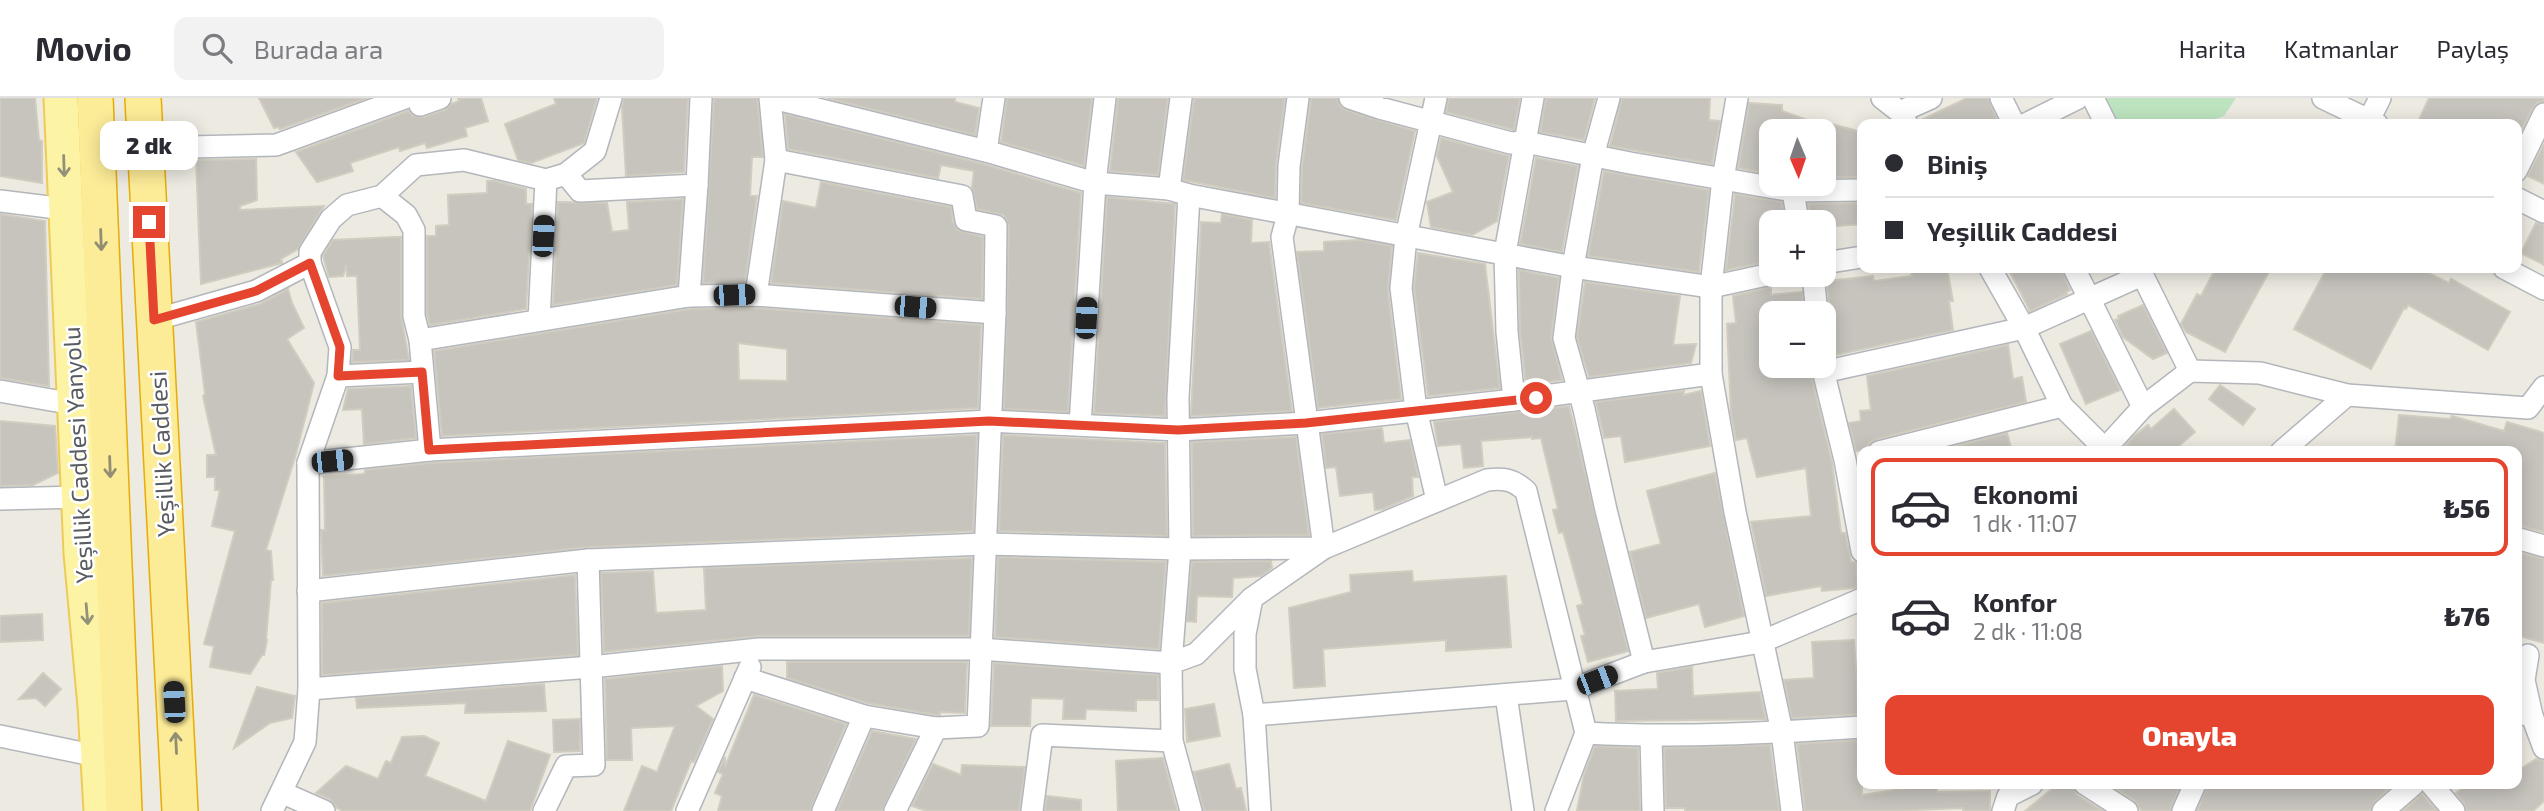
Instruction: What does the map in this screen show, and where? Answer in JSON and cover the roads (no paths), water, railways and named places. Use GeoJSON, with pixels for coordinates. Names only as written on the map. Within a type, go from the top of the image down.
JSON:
{"type":"FeatureCollection","features":[{"type":"Feature","properties":{"kind":"highway","name":"Yeşillik Caddesi"},"geometry":{"type":"LineString","coordinates":[[95,98],[124,811]]}},
{"type":"Feature","properties":{"kind":"highway","name":"Yeşillik Caddesi"},"geometry":{"type":"LineString","coordinates":[[143,98],[180,811]]}},
{"type":"Feature","properties":{"kind":"main road","name":"Yeşillik Caddesi Yanyolu"},"geometry":{"type":"LineString","coordinates":[[61,98],[81,553],[95,706],[101,811]]}},
{"type":"Feature","properties":{"kind":"street"},"geometry":{"type":"LineString","coordinates":[[145,148],[276,145],[405,98]]}},
{"type":"Feature","properties":{"kind":"street"},"geometry":{"type":"LineString","coordinates":[[420,98],[420,105],[440,98]]}},
{"type":"Feature","properties":{"kind":"street"},"geometry":{"type":"LineString","coordinates":[[539,320],[556,177],[595,151],[611,98]]}},
{"type":"Feature","properties":{"kind":"street"},"geometry":{"type":"LineString","coordinates":[[689,296],[701,98]]}},
{"type":"Feature","properties":{"kind":"street"},"geometry":{"type":"LineString","coordinates":[[757,295],[776,160],[772,98],[986,150],[1094,183],[1169,189],[1406,237],[1573,267],[1711,287],[1759,277]]}},
{"type":"Feature","properties":{"kind":"street"},"geometry":{"type":"LineString","coordinates":[[986,150],[994,98]]}},
{"type":"Feature","properties":{"kind":"street"},"geometry":{"type":"LineString","coordinates":[[1080,425],[1094,183],[1105,98]]}},
{"type":"Feature","properties":{"kind":"street"},"geometry":{"type":"LineString","coordinates":[[1169,189],[1181,98]]}},
{"type":"Feature","properties":{"kind":"street"},"geometry":{"type":"LineString","coordinates":[[1298,98],[1289,166],[1288,215],[1282,237],[1324,548]]}},
{"type":"Feature","properties":{"kind":"street"},"geometry":{"type":"LineString","coordinates":[[1350,98],[1511,143],[1525,142],[1759,185]]}},
{"type":"Feature","properties":{"kind":"street"},"geometry":{"type":"LineString","coordinates":[[1436,98],[1406,237],[1401,288],[1416,410],[1437,500]]}},
{"type":"Feature","properties":{"kind":"street"},"geometry":{"type":"LineString","coordinates":[[1514,400],[1507,332],[1505,253],[1533,98]]}},
{"type":"Feature","properties":{"kind":"street"},"geometry":{"type":"LineString","coordinates":[[1609,98],[1593,156],[1573,267],[1564,338],[1644,662]]}},
{"type":"Feature","properties":{"kind":"street"},"geometry":{"type":"LineString","coordinates":[[1737,98],[1723,179],[1711,287],[1711,374],[1761,642],[1782,732],[1791,811]]}},
{"type":"Feature","properties":{"kind":"street"},"geometry":{"type":"LineString","coordinates":[[1882,98],[1903,118],[1931,98]]}},
{"type":"Feature","properties":{"kind":"street"},"geometry":{"type":"LineString","coordinates":[[2001,98],[2012,119]]}},
{"type":"Feature","properties":{"kind":"street"},"geometry":{"type":"LineString","coordinates":[[2036,119],[2078,98]]}},
{"type":"Feature","properties":{"kind":"street"},"geometry":{"type":"LineString","coordinates":[[2093,98],[2104,119]]}},
{"type":"Feature","properties":{"kind":"street"},"geometry":{"type":"LineString","coordinates":[[2323,98],[2363,119]]}},
{"type":"Feature","properties":{"kind":"street"},"geometry":{"type":"LineString","coordinates":[[2372,119],[2380,98]]}},
{"type":"Feature","properties":{"kind":"street"},"geometry":{"type":"LineString","coordinates":[[2522,159],[2544,114]]}},
{"type":"Feature","properties":{"kind":"street"},"geometry":{"type":"LineString","coordinates":[[324,811],[278,802],[305,742],[309,689],[308,463],[338,376],[340,347],[310,263],[310,253],[331,219],[347,205],[382,196],[416,165],[464,160],[556,177],[580,191],[697,185]]}},
{"type":"Feature","properties":{"kind":"street"},"geometry":{"type":"LineString","coordinates":[[745,678],[864,716],[936,729],[978,726],[995,313],[996,226],[966,220],[962,196],[776,160]]}},
{"type":"Feature","properties":{"kind":"street"},"geometry":{"type":"LineString","coordinates":[[1836,190],[1857,190]]}},
{"type":"Feature","properties":{"kind":"street"},"geometry":{"type":"LineString","coordinates":[[1189,195],[1178,430],[1180,549],[1171,663],[1172,741],[1191,811]]}},
{"type":"Feature","properties":{"kind":"street"},"geometry":{"type":"LineString","coordinates":[[382,196],[406,215],[414,230],[414,316],[421,341],[429,450]]}},
{"type":"Feature","properties":{"kind":"street"},"geometry":{"type":"LineString","coordinates":[[0,201],[65,209]]}},
{"type":"Feature","properties":{"kind":"street"},"geometry":{"type":"LineString","coordinates":[[2522,201],[2544,212]]}},
{"type":"Feature","properties":{"kind":"street"},"geometry":{"type":"LineString","coordinates":[[1836,261],[1857,258]]}},
{"type":"Feature","properties":{"kind":"street"},"geometry":{"type":"LineString","coordinates":[[154,320],[256,291],[310,263]]}},
{"type":"Feature","properties":{"kind":"street"},"geometry":{"type":"LineString","coordinates":[[1993,273],[2024,328],[2062,406],[2100,446]]}},
{"type":"Feature","properties":{"kind":"street"},"geometry":{"type":"LineString","coordinates":[[2076,273],[2143,407]]}},
{"type":"Feature","properties":{"kind":"street"},"geometry":{"type":"LineString","coordinates":[[1836,366],[2024,328],[2089,299],[2136,273]]}},
{"type":"Feature","properties":{"kind":"street"},"geometry":{"type":"LineString","coordinates":[[2141,273],[2190,371]]}},
{"type":"Feature","properties":{"kind":"street"},"geometry":{"type":"LineString","coordinates":[[2514,273],[2544,289]]}},
{"type":"Feature","properties":{"kind":"street"},"geometry":{"type":"LineString","coordinates":[[421,341],[689,296],[757,295],[995,313]]}},
{"type":"Feature","properties":{"kind":"street"},"geometry":{"type":"LineString","coordinates":[[2109,446],[2143,407],[2190,371],[2260,373],[2347,395],[2536,413],[2544,387]]}},
{"type":"Feature","properties":{"kind":"street"},"geometry":{"type":"LineString","coordinates":[[338,376],[422,372]]}},
{"type":"Feature","properties":{"kind":"street"},"geometry":{"type":"LineString","coordinates":[[308,463],[429,450],[989,421],[1178,430],[1306,423],[1514,400],[1711,374]]}},
{"type":"Feature","properties":{"kind":"street"},"geometry":{"type":"LineString","coordinates":[[1826,378],[1853,458],[1857,499]]}},
{"type":"Feature","properties":{"kind":"street"},"geometry":{"type":"LineString","coordinates":[[0,391],[74,404]]}},
{"type":"Feature","properties":{"kind":"street"},"geometry":{"type":"LineString","coordinates":[[2288,446],[2347,395]]}},
{"type":"Feature","properties":{"kind":"street"},"geometry":{"type":"LineString","coordinates":[[1902,446],[2062,406]]}},
{"type":"Feature","properties":{"kind":"street"},"geometry":{"type":"LineString","coordinates":[[309,689],[591,667],[759,649],[980,649],[1171,663],[1196,654],[1252,598],[1324,548],[1487,480],[1504,478],[1526,491],[1586,733],[1556,811]]}},
{"type":"Feature","properties":{"kind":"street"},"geometry":{"type":"LineString","coordinates":[[0,499],[79,497]]}},
{"type":"Feature","properties":{"kind":"street"},"geometry":{"type":"LineString","coordinates":[[2522,540],[2544,546]]}},
{"type":"Feature","properties":{"kind":"street"},"geometry":{"type":"LineString","coordinates":[[308,591],[588,560],[985,544],[1180,549],[1324,548]]}},
{"type":"Feature","properties":{"kind":"street"},"geometry":{"type":"LineString","coordinates":[[544,811],[566,766],[594,765],[588,560]]}},
{"type":"Feature","properties":{"kind":"street"},"geometry":{"type":"LineString","coordinates":[[1252,598],[1245,634],[1245,669],[1254,715],[1260,811]]}},
{"type":"Feature","properties":{"kind":"street"},"geometry":{"type":"LineString","coordinates":[[1254,715],[1573,689],[1644,662],[1761,642],[1857,600]]}},
{"type":"Feature","properties":{"kind":"street"},"geometry":{"type":"LineString","coordinates":[[687,811],[759,649]]}},
{"type":"Feature","properties":{"kind":"street"},"geometry":{"type":"LineString","coordinates":[[2529,650],[2524,680],[2524,714],[2544,748]]}},
{"type":"Feature","properties":{"kind":"street"},"geometry":{"type":"LineString","coordinates":[[1506,695],[1523,811]]}},
{"type":"Feature","properties":{"kind":"street"},"geometry":{"type":"LineString","coordinates":[[823,811],[864,716]]}},
{"type":"Feature","properties":{"kind":"street"},"geometry":{"type":"LineString","coordinates":[[1586,733],[1651,737],[1857,727]]}},
{"type":"Feature","properties":{"kind":"street"},"geometry":{"type":"LineString","coordinates":[[897,810],[936,729]]}},
{"type":"Feature","properties":{"kind":"street"},"geometry":{"type":"LineString","coordinates":[[1032,811],[1042,735],[1172,741]]}},
{"type":"Feature","properties":{"kind":"street"},"geometry":{"type":"LineString","coordinates":[[0,736],[97,756]]}},
{"type":"Feature","properties":{"kind":"street"},"geometry":{"type":"LineString","coordinates":[[1651,737],[1653,811]]}},
{"type":"Feature","properties":{"kind":"street"},"geometry":{"type":"LineString","coordinates":[[2004,797],[2021,789]]}},
{"type":"Feature","properties":{"kind":"street"},"geometry":{"type":"LineString","coordinates":[[2093,789],[2127,811]]}},
{"type":"Feature","properties":{"kind":"street"},"geometry":{"type":"LineString","coordinates":[[2183,811],[2193,789]]}},
{"type":"Feature","properties":{"kind":"street"},"geometry":{"type":"LineString","coordinates":[[2383,811],[2408,789]]}},
{"type":"Feature","properties":{"kind":"street"},"geometry":{"type":"LineString","coordinates":[[2435,789],[2454,811]]}}]}
